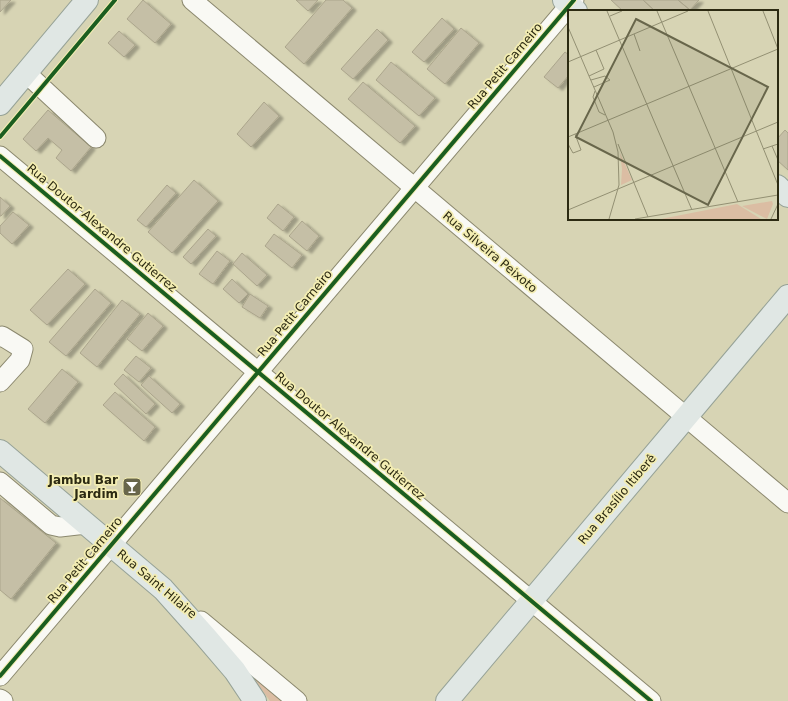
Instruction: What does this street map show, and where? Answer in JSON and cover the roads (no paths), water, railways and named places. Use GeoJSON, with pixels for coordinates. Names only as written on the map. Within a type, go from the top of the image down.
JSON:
{"type":"FeatureCollection","features":[{"type":"Feature","properties":{"kind":"main road"},"geometry":{"type":"LineString","coordinates":[[0,104],[87,0]]}},
{"type":"Feature","properties":{"kind":"main road"},"geometry":{"type":"LineString","coordinates":[[778,187],[788,196]]}},
{"type":"Feature","properties":{"kind":"main road","name":"Rua Brasílio Itiberê"},"geometry":{"type":"LineString","coordinates":[[447,701],[788,296]]}},
{"type":"Feature","properties":{"kind":"main road","name":"Rua Saint Hilaire"},"geometry":{"type":"LineString","coordinates":[[0,451],[163,589]]}},
{"type":"Feature","properties":{"kind":"main road"},"geometry":{"type":"LineString","coordinates":[[163,589],[235,672],[255,701]]}},
{"type":"Feature","properties":{"kind":"street","name":"Rua Silveira Peixoto"},"geometry":{"type":"LineString","coordinates":[[192,0],[788,503]]}},
{"type":"Feature","properties":{"kind":"street","name":"Rua Petit Carneiro"},"geometry":{"type":"LineString","coordinates":[[0,676],[571,4]]}},
{"type":"Feature","properties":{"kind":"street"},"geometry":{"type":"LineString","coordinates":[[26,73],[96,138]]}},
{"type":"Feature","properties":{"kind":"street","name":"Rua Doutor Alexandre Gutierrez"},"geometry":{"type":"LineString","coordinates":[[0,156],[651,701]]}},
{"type":"Feature","properties":{"kind":"street"},"geometry":{"type":"LineString","coordinates":[[0,337],[2,336],[23,349],[20,360],[0,382]]}},
{"type":"Feature","properties":{"kind":"street"},"geometry":{"type":"LineString","coordinates":[[0,482],[51,526],[60,527],[86,524]]}},
{"type":"Feature","properties":{"kind":"street","name":"Rua Saint Hilaire"},"geometry":{"type":"LineString","coordinates":[[163,589],[297,701]]}},
{"type":"Feature","properties":{"kind":"place","name":"Jambu Bar Jardim"},"geometry":{"type":"Point","coordinates":[132,487]}}]}
